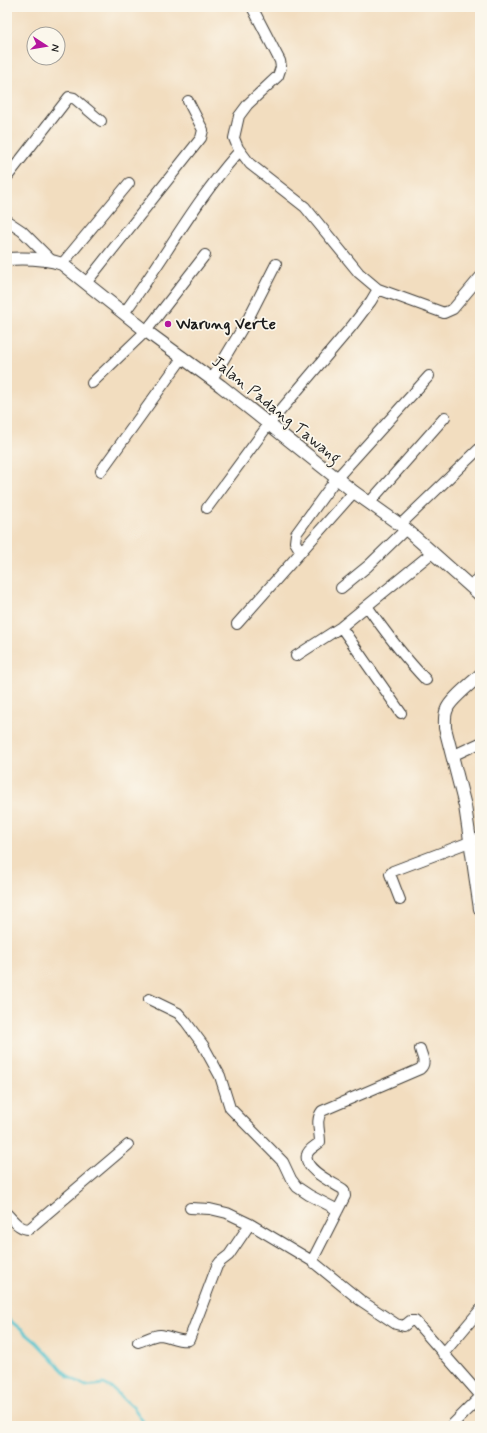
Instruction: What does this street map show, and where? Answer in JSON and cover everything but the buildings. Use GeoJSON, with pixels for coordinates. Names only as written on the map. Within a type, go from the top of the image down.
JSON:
{"type":"FeatureCollection","features":[{"type":"Feature","properties":{"kind":"street"},"geometry":{"type":"LineString","coordinates":[[252,7],[280,61],[281,66],[278,76],[248,104],[239,116],[234,138],[238,148],[250,164],[305,207],[359,272],[378,289],[444,313],[453,309],[480,277]]}},
{"type":"Feature","properties":{"kind":"street"},"geometry":{"type":"LineString","coordinates":[[7,177],[69,97],[71,96],[74,98],[101,121]]}},
{"type":"Feature","properties":{"kind":"street"},"geometry":{"type":"LineString","coordinates":[[86,282],[201,138],[203,130],[188,101]]}},
{"type":"Feature","properties":{"kind":"street"},"geometry":{"type":"LineString","coordinates":[[124,313],[148,281],[193,209],[218,175],[236,154]]}},
{"type":"Feature","properties":{"kind":"street"},"geometry":{"type":"LineString","coordinates":[[53,262],[129,183]]}},
{"type":"Feature","properties":{"kind":"street"},"geometry":{"type":"LineString","coordinates":[[7,221],[22,231],[53,262]]}},
{"type":"Feature","properties":{"kind":"street"},"geometry":{"type":"LineString","coordinates":[[92,383],[146,331],[205,255]]}},
{"type":"Feature","properties":{"kind":"street"},"geometry":{"type":"LineString","coordinates":[[7,259],[22,258],[53,262]]}},
{"type":"Feature","properties":{"kind":"street","name":"Jalan Padang Tawang"},"geometry":{"type":"LineString","coordinates":[[53,262],[86,282],[146,331],[212,379],[336,479],[403,527],[480,595]]}},
{"type":"Feature","properties":{"kind":"street"},"geometry":{"type":"LineString","coordinates":[[212,379],[249,317],[276,264]]}},
{"type":"Feature","properties":{"kind":"street"},"geometry":{"type":"LineString","coordinates":[[207,508],[269,424],[352,326],[372,301],[378,289]]}},
{"type":"Feature","properties":{"kind":"street"},"geometry":{"type":"LineString","coordinates":[[101,471],[183,357]]}},
{"type":"Feature","properties":{"kind":"street"},"geometry":{"type":"LineString","coordinates":[[301,552],[295,542],[296,534],[336,479],[429,376]]}},
{"type":"Feature","properties":{"kind":"street"},"geometry":{"type":"LineString","coordinates":[[369,503],[445,417]]}},
{"type":"Feature","properties":{"kind":"street"},"geometry":{"type":"LineString","coordinates":[[341,588],[368,566],[403,527],[480,448]]}},
{"type":"Feature","properties":{"kind":"street"},"geometry":{"type":"LineString","coordinates":[[237,624],[354,492]]}},
{"type":"Feature","properties":{"kind":"street"},"geometry":{"type":"LineString","coordinates":[[296,656],[341,627],[433,552]]}},
{"type":"Feature","properties":{"kind":"street"},"geometry":{"type":"LineString","coordinates":[[470,586],[480,576]]}},
{"type":"Feature","properties":{"kind":"street"},"geometry":{"type":"LineString","coordinates":[[367,606],[393,644],[426,680]]}},
{"type":"Feature","properties":{"kind":"street"},"geometry":{"type":"LineString","coordinates":[[341,627],[401,712]]}},
{"type":"Feature","properties":{"kind":"street"},"geometry":{"type":"LineString","coordinates":[[480,675],[450,703],[446,710],[445,718],[445,728],[452,756],[465,806],[476,840],[480,909]]}},
{"type":"Feature","properties":{"kind":"street"},"geometry":{"type":"LineString","coordinates":[[452,756],[480,743]]}},
{"type":"Feature","properties":{"kind":"street"},"geometry":{"type":"LineString","coordinates":[[400,900],[390,874],[393,871],[476,840]]}},
{"type":"Feature","properties":{"kind":"street"},"geometry":{"type":"LineString","coordinates":[[150,1000],[178,1013],[186,1022],[203,1045],[220,1076],[230,1108],[283,1162],[291,1179],[297,1187],[308,1195],[338,1210]]}},
{"type":"Feature","properties":{"kind":"street"},"geometry":{"type":"LineString","coordinates":[[312,1261],[345,1196],[344,1190],[314,1171],[307,1158],[311,1149],[320,1142],[318,1121],[319,1115],[322,1111],[420,1069],[424,1062],[420,1049]]}},
{"type":"Feature","properties":{"kind":"street"},"geometry":{"type":"LineString","coordinates":[[7,1214],[20,1227],[30,1229],[128,1145]]}},
{"type":"Feature","properties":{"kind":"street"},"geometry":{"type":"LineString","coordinates":[[190,1208],[210,1209],[227,1213],[250,1224],[312,1261],[360,1300],[396,1324],[402,1326],[412,1320],[418,1322],[443,1354],[480,1396],[451,1426]]}},
{"type":"Feature","properties":{"kind":"street"},"geometry":{"type":"LineString","coordinates":[[138,1342],[162,1335],[182,1340],[189,1340],[217,1266],[229,1256],[250,1224]]}},
{"type":"Feature","properties":{"kind":"street"},"geometry":{"type":"LineString","coordinates":[[443,1354],[480,1310]]}},
{"type":"Feature","properties":{"kind":"waterway"},"geometry":{"type":"LineString","coordinates":[[7,1318],[36,1342],[69,1377],[86,1386],[104,1384],[112,1388],[134,1408],[146,1426]]}},
{"type":"Feature","properties":{"kind":"place","name":"Warung Verte"},"geometry":{"type":"Point","coordinates":[168,324]}}]}
